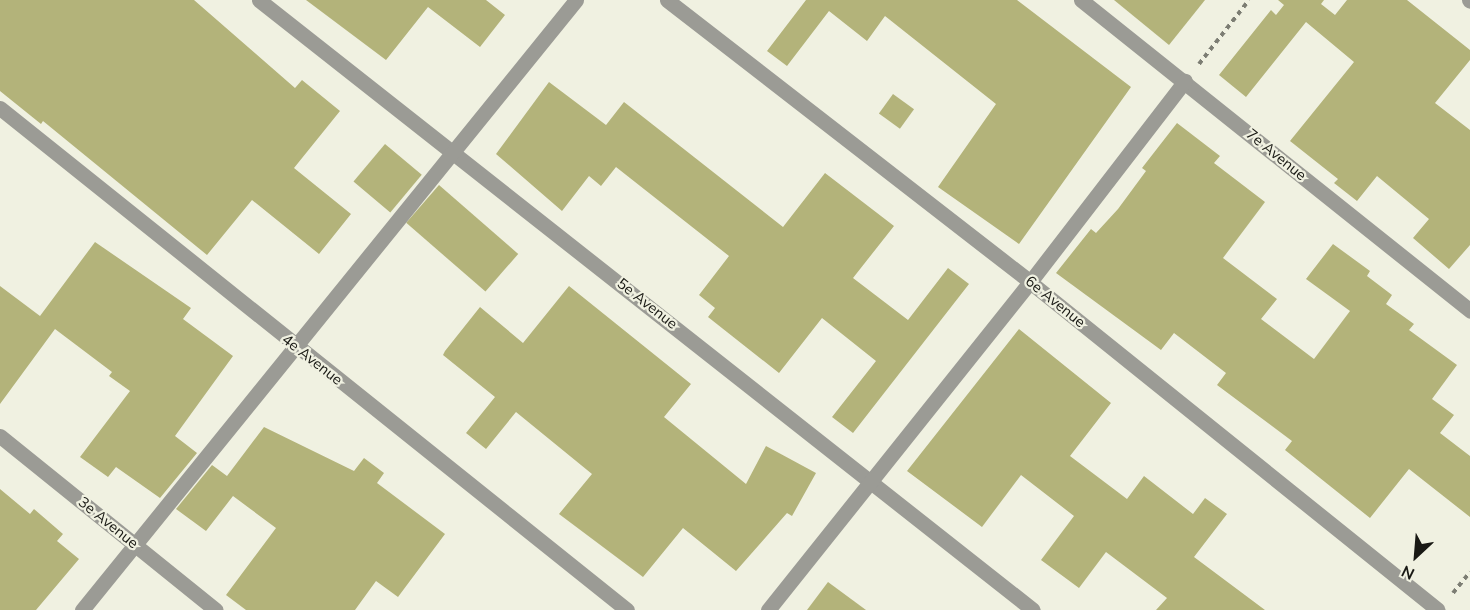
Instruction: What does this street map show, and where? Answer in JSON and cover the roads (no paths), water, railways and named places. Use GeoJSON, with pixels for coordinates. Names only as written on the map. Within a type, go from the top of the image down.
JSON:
{"type":"FeatureCollection","features":[{"type":"Feature","properties":{"kind":"street","name":"5e Avenue"},"geometry":{"type":"LineString","coordinates":[[259,0],[871,479],[1033,610]]}},
{"type":"Feature","properties":{"kind":"street"},"geometry":{"type":"LineString","coordinates":[[82,610],[576,0]]}},
{"type":"Feature","properties":{"kind":"street","name":"6e Avenue"},"geometry":{"type":"LineString","coordinates":[[667,0],[1030,282],[1438,610]]}},
{"type":"Feature","properties":{"kind":"street","name":"7e Avenue"},"geometry":{"type":"LineString","coordinates":[[1081,0],[1470,311]]}},
{"type":"Feature","properties":{"kind":"street"},"geometry":{"type":"LineString","coordinates":[[768,610],[1030,282],[1185,81]]}},
{"type":"Feature","properties":{"kind":"street","name":"4e Avenue"},"geometry":{"type":"LineString","coordinates":[[0,108],[296,348],[627,610]]}},
{"type":"Feature","properties":{"kind":"street","name":"3e Avenue"},"geometry":{"type":"LineString","coordinates":[[0,436],[216,610]]}}]}
